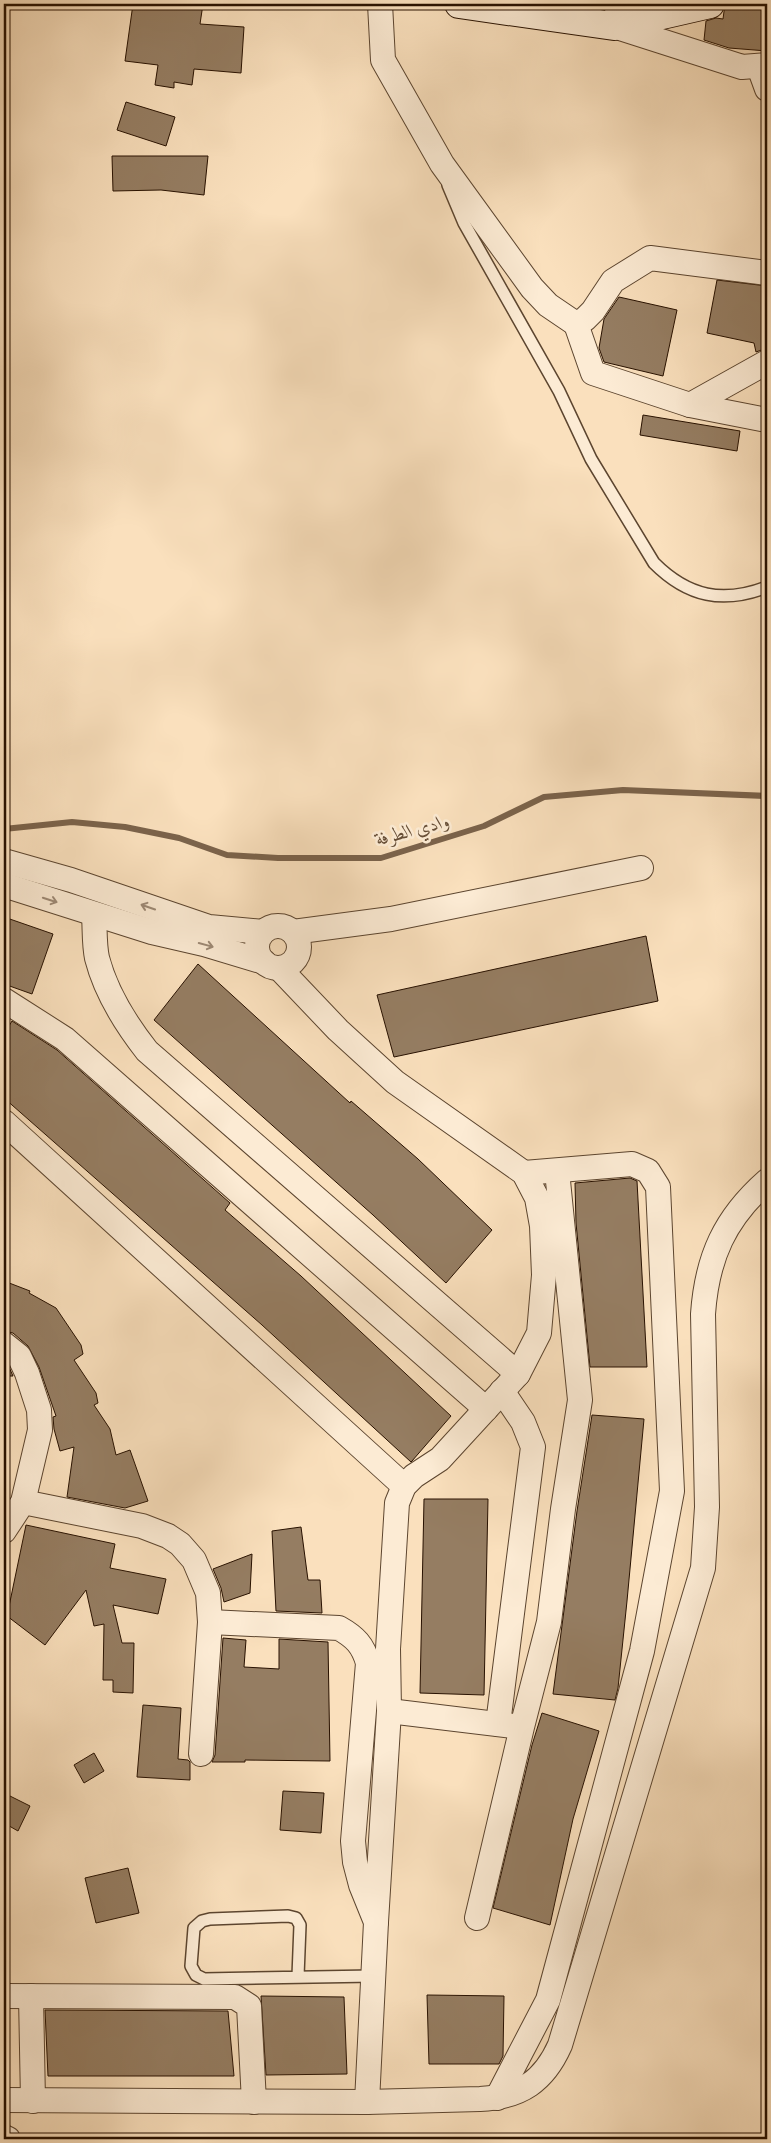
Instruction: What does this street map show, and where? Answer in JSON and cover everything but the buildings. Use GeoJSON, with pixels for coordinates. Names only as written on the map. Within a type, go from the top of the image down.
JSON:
{"type":"FeatureCollection","features":[{"type":"Feature","properties":{"kind":"street"},"geometry":{"type":"LineString","coordinates":[[380,4],[383,60],[442,164],[532,288],[548,305],[576,324],[593,373],[690,405],[767,420]]}},
{"type":"Feature","properties":{"kind":"street"},"geometry":{"type":"LineString","coordinates":[[459,4],[616,15],[710,4]]}},
{"type":"Feature","properties":{"kind":"street"},"geometry":{"type":"LineString","coordinates":[[616,15],[742,67],[765,74]]}},
{"type":"Feature","properties":{"kind":"street"},"geometry":{"type":"LineString","coordinates":[[576,324],[594,311],[613,281],[650,258],[767,272]]}},
{"type":"Feature","properties":{"kind":"street"},"geometry":{"type":"LineString","coordinates":[[690,405],[767,362]]}},
{"type":"Feature","properties":{"kind":"street"},"geometry":{"type":"LineString","coordinates":[[4,862],[71,880],[202,925],[222,929],[263,932]]}},
{"type":"Feature","properties":{"kind":"street"},"geometry":{"type":"LineString","coordinates":[[293,932],[391,919],[642,868]]}},
{"type":"Feature","properties":{"kind":"street"},"geometry":{"type":"LineString","coordinates":[[4,885],[94,915],[152,932],[204,944],[271,966],[287,967],[294,962],[298,955],[300,946],[293,932],[286,927],[278,926],[263,932],[258,939],[257,948],[259,956],[271,966],[395,1082],[524,1173],[537,1198],[542,1226],[544,1275],[539,1333],[510,1382],[440,1459],[414,1476],[404,1486],[397,1504],[388,1649],[389,1711],[367,2102]]}},
{"type":"Feature","properties":{"kind":"street"},"geometry":{"type":"LineString","coordinates":[[94,915],[97,957],[106,983],[116,1006],[147,1051],[510,1382],[533,1448],[498,1724]]}},
{"type":"Feature","properties":{"kind":"street"},"geometry":{"type":"LineString","coordinates":[[4,1000],[65,1039],[486,1409]]}},
{"type":"Feature","properties":{"kind":"street"},"geometry":{"type":"LineString","coordinates":[[4,1122],[404,1486]]}},
{"type":"Feature","properties":{"kind":"street"},"geometry":{"type":"LineString","coordinates":[[497,2098],[548,2000],[642,1651],[672,1490],[658,1187],[648,1171],[632,1164],[524,1173]]}},
{"type":"Feature","properties":{"kind":"street"},"geometry":{"type":"LineString","coordinates":[[477,1918],[549,1622],[563,1509],[580,1400],[557,1171]]}},
{"type":"Feature","properties":{"kind":"street"},"geometry":{"type":"LineString","coordinates":[[4,2100],[367,2102],[497,2098],[529,2086],[553,2061],[560,2045],[703,1568],[707,1516],[703,1314],[705,1288],[710,1264],[732,1218],[748,1198],[767,1181]]}},
{"type":"Feature","properties":{"kind":"street"},"geometry":{"type":"LineString","coordinates":[[4,1344],[19,1356],[34,1391],[39,1410],[40,1430],[23,1502],[4,1531]]}},
{"type":"Feature","properties":{"kind":"street"},"geometry":{"type":"LineString","coordinates":[[23,1502],[142,1526],[168,1536],[180,1544],[194,1560],[208,1593],[210,1622],[201,1754]]}},
{"type":"Feature","properties":{"kind":"street"},"geometry":{"type":"LineString","coordinates":[[210,1622],[339,1628],[353,1636],[363,1648],[368,1663],[352,1841],[361,1885],[376,1922]]}},
{"type":"Feature","properties":{"kind":"street"},"geometry":{"type":"LineString","coordinates":[[389,1711],[522,1727]]}},
{"type":"Feature","properties":{"kind":"street"},"geometry":{"type":"LineString","coordinates":[[4,1996],[235,1997],[250,2006],[254,2102]]}},
{"type":"Feature","properties":{"kind":"street"},"geometry":{"type":"LineString","coordinates":[[31,1996],[33,2101]]}},
{"type":"Feature","properties":{"kind":"street"},"geometry":{"type":"LineString","coordinates":[[4,2137],[8,2139]]}},
{"type":"Feature","properties":{"kind":"lane"},"geometry":{"type":"LineString","coordinates":[[442,164],[452,196],[464,223],[559,391],[591,459],[654,563],[683,586],[701,593],[719,596],[738,596],[767,587]]}},
{"type":"Feature","properties":{"kind":"lane"},"geometry":{"type":"LineString","coordinates":[[298,1976],[300,1925],[296,1918],[288,1916],[210,1919],[202,1921],[194,1928],[191,1966],[196,1975],[204,1979],[373,1976]]}},
{"type":"Feature","properties":{"kind":"waterway","name":"وادي الطرفة"},"geometry":{"type":"LineString","coordinates":[[4,829],[72,822],[125,827],[179,838],[227,855],[278,858],[381,858],[484,826],[544,797],[623,790],[767,796]]}}]}
